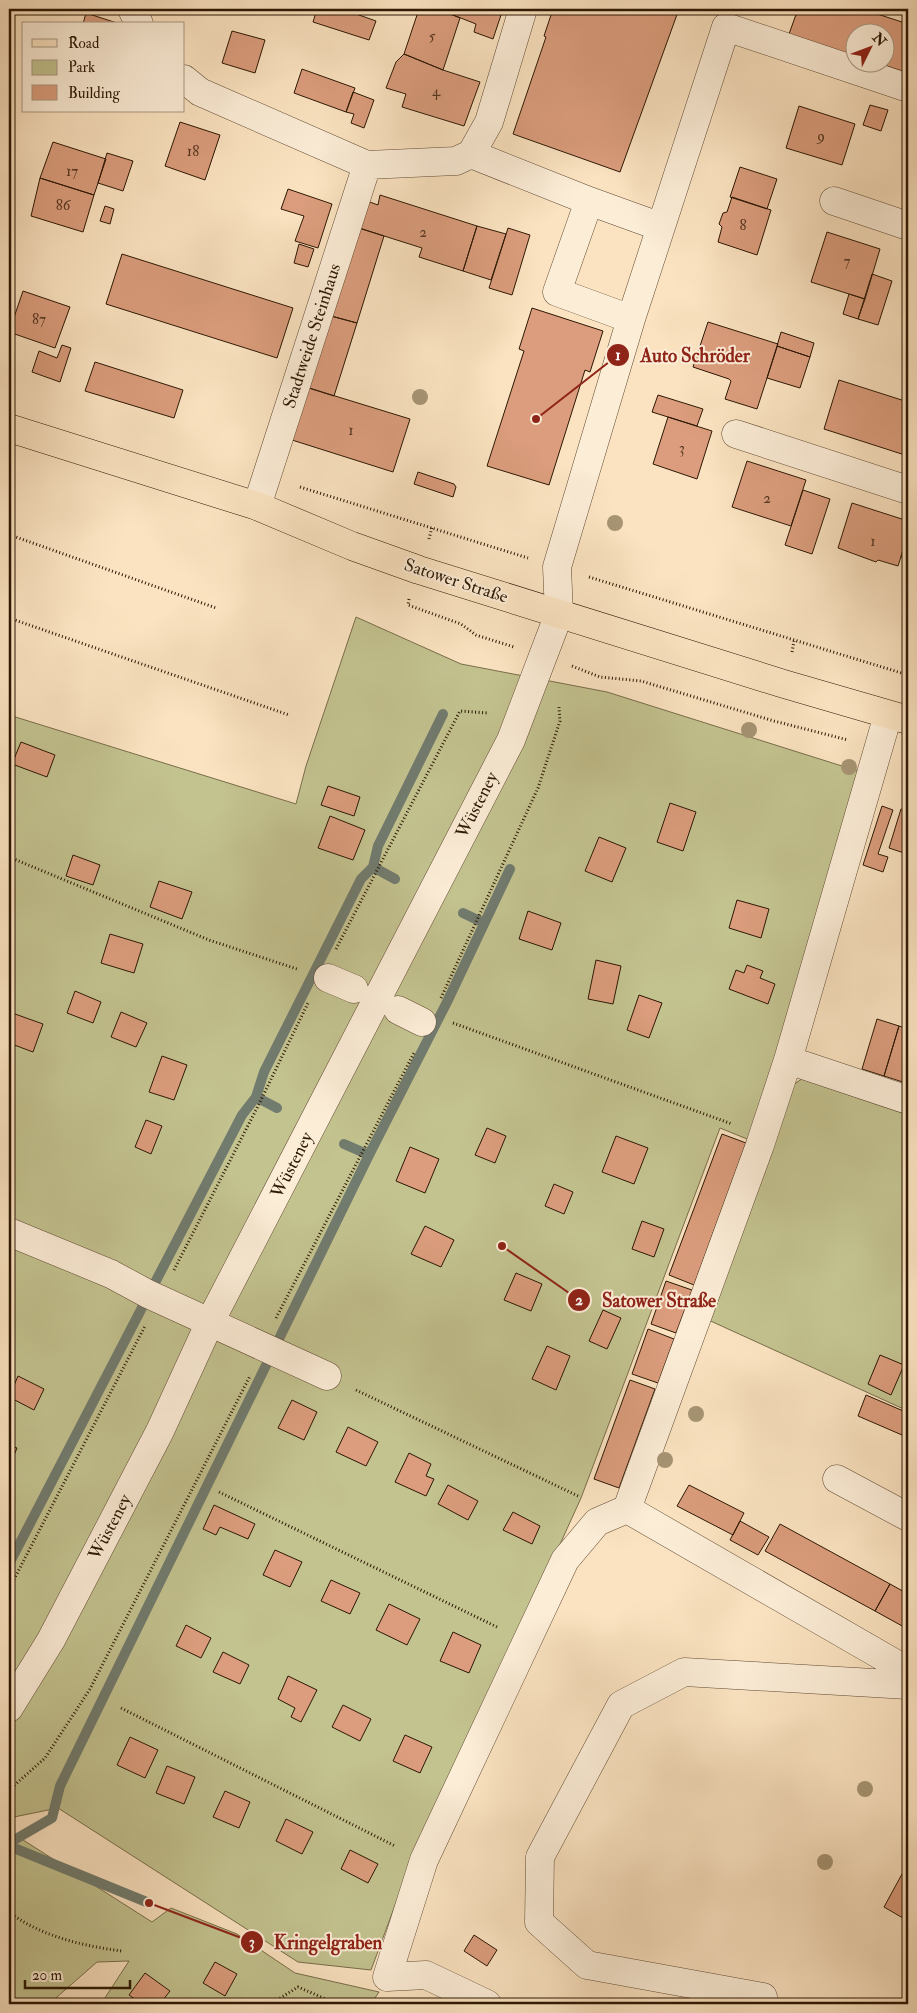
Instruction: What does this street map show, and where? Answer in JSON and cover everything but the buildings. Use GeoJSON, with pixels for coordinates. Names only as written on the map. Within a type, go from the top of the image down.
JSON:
{"type":"FeatureCollection","features":[{"type":"Feature","properties":{"kind":"main road","name":"Satower Straße"},"geometry":{"type":"LineString","coordinates":[[9,428],[257,506],[352,546],[559,614],[898,718]]}},
{"type":"Feature","properties":{"kind":"street"},"geometry":{"type":"LineString","coordinates":[[132,9],[138,22]]}},
{"type":"Feature","properties":{"kind":"street"},"geometry":{"type":"LineString","coordinates":[[185,80],[200,92],[367,165],[456,161],[471,154],[489,122],[523,9]]}},
{"type":"Feature","properties":{"kind":"street"},"geometry":{"type":"LineString","coordinates":[[559,614],[557,567],[631,319],[696,114],[726,27],[908,88]]}},
{"type":"Feature","properties":{"kind":"street"},"geometry":{"type":"LineString","coordinates":[[471,154],[589,201],[661,227]]}},
{"type":"Feature","properties":{"kind":"street","name":"Stadtweide Steinhaus"},"geometry":{"type":"LineString","coordinates":[[257,506],[367,165]]}},
{"type":"Feature","properties":{"kind":"street"},"geometry":{"type":"LineString","coordinates":[[589,201],[557,292],[631,319]]}},
{"type":"Feature","properties":{"kind":"street"},"geometry":{"type":"LineString","coordinates":[[834,201],[908,226]]}},
{"type":"Feature","properties":{"kind":"street"},"geometry":{"type":"LineString","coordinates":[[736,434],[908,490]]}},
{"type":"Feature","properties":{"kind":"street","name":"Wüsteney"},"geometry":{"type":"LineString","coordinates":[[9,1708],[51,1640],[160,1431],[210,1322],[511,740],[559,614]]}},
{"type":"Feature","properties":{"kind":"street"},"geometry":{"type":"LineString","coordinates":[[487,2004],[426,1975],[387,1977],[424,1860],[525,1641],[565,1560],[598,1522],[627,1509],[760,1145],[788,1060],[878,747],[898,718]]}},
{"type":"Feature","properties":{"kind":"street"},"geometry":{"type":"LineString","coordinates":[[316,974],[354,989]]}},
{"type":"Feature","properties":{"kind":"street"},"geometry":{"type":"LineString","coordinates":[[398,1010],[422,1022]]}},
{"type":"Feature","properties":{"kind":"street"},"geometry":{"type":"LineString","coordinates":[[788,1060],[908,1100]]}},
{"type":"Feature","properties":{"kind":"street"},"geometry":{"type":"LineString","coordinates":[[9,1232],[111,1274],[153,1296],[327,1376]]}},
{"type":"Feature","properties":{"kind":"street"},"geometry":{"type":"LineString","coordinates":[[837,1479],[908,1517]]}},
{"type":"Feature","properties":{"kind":"street"},"geometry":{"type":"LineString","coordinates":[[627,1509],[908,1671]]}},
{"type":"Feature","properties":{"kind":"street"},"geometry":{"type":"LineString","coordinates":[[763,1997],[587,1965],[539,1922],[540,1857],[621,1705],[684,1672],[908,1684]]}},
{"type":"Feature","properties":{"kind":"path"},"geometry":{"type":"LineString","coordinates":[[13,536],[216,608]]}},
{"type":"Feature","properties":{"kind":"path"},"geometry":{"type":"LineString","coordinates":[[408,606],[461,624],[476,635],[543,656],[600,677],[641,681],[774,721],[878,747]]}},
{"type":"Feature","properties":{"kind":"path"},"geometry":{"type":"LineString","coordinates":[[9,618],[289,716]]}},
{"type":"Feature","properties":{"kind":"path"},"geometry":{"type":"LineString","coordinates":[[476,923],[538,788],[560,721],[558,703]]}},
{"type":"Feature","properties":{"kind":"path"},"geometry":{"type":"LineString","coordinates":[[376,874],[460,711],[490,713],[517,724]]}},
{"type":"Feature","properties":{"kind":"path"},"geometry":{"type":"LineString","coordinates":[[9,857],[210,940],[316,974]]}},
{"type":"Feature","properties":{"kind":"path"},"geometry":{"type":"LineString","coordinates":[[449,1022],[732,1124]]}},
{"type":"Feature","properties":{"kind":"path"},"geometry":{"type":"LineString","coordinates":[[9,1589],[153,1296],[263,1097]]}},
{"type":"Feature","properties":{"kind":"path"},"geometry":{"type":"LineString","coordinates":[[9,1790],[45,1758],[90,1689],[270,1349],[282,1304],[363,1149]]}},
{"type":"Feature","properties":{"kind":"path"},"geometry":{"type":"LineString","coordinates":[[327,1376],[581,1498],[627,1509]]}},
{"type":"Feature","properties":{"kind":"path"},"geometry":{"type":"LineString","coordinates":[[219,1492],[525,1641]]}},
{"type":"Feature","properties":{"kind":"path"},"geometry":{"type":"LineString","coordinates":[[121,1708],[424,1860]]}},
{"type":"Feature","properties":{"kind":"path"},"geometry":{"type":"LineString","coordinates":[[9,1912],[19,1920],[82,1945],[122,1951]]}},
{"type":"Feature","properties":{"kind":"path"},"geometry":{"type":"LineString","coordinates":[[271,2004],[298,1987],[337,2004]]}},
{"type":"Feature","properties":{"kind":"green space"},"geometry":{"type":"Polygon","coordinates":[[[356,617],[461,664],[607,692],[861,772],[839,835],[825,901],[752,1141],[720,1128],[581,1498],[518,1637],[413,1857],[371,1970],[298,1962],[58,1808],[9,1818],[9,715],[296,804],[306,766],[356,617]]]}},
{"type":"Feature","properties":{"kind":"green space"},"geometry":{"type":"Polygon","coordinates":[[[802,1079],[908,1115],[908,1411],[704,1318],[791,1086],[802,1079]]]}},
{"type":"Feature","properties":{"kind":"green space"},"geometry":{"type":"Polygon","coordinates":[[[9,1831],[152,1922],[171,1908],[237,1934],[295,1973],[379,1992],[371,2004],[101,2004],[129,1961],[97,1962],[49,2004],[9,2004],[9,1831]]]}},
{"type":"Feature","properties":{"kind":"waterway"},"geometry":{"type":"LineString","coordinates":[[9,1564],[242,1115],[256,1097],[264,1072],[361,879],[373,867],[378,846],[443,714]]}},
{"type":"Feature","properties":{"kind":"waterway"},"geometry":{"type":"LineString","coordinates":[[373,867],[395,879]]}},
{"type":"Feature","properties":{"kind":"waterway"},"geometry":{"type":"LineString","coordinates":[[9,1843],[52,1818],[60,1786],[369,1155],[447,1002],[510,869]]}},
{"type":"Feature","properties":{"kind":"waterway"},"geometry":{"type":"LineString","coordinates":[[463,913],[484,923]]}},
{"type":"Feature","properties":{"kind":"waterway"},"geometry":{"type":"LineString","coordinates":[[256,1097],[277,1108]]}},
{"type":"Feature","properties":{"kind":"waterway"},"geometry":{"type":"LineString","coordinates":[[344,1144],[369,1155]]}},
{"type":"Feature","properties":{"kind":"waterway"},"geometry":{"type":"LineString","coordinates":[[9,1846],[149,1903]]}},
{"type":"Feature","properties":{"kind":"place","name":"Auto Schröder"},"geometry":{"type":"Point","coordinates":[536,419]}},
{"type":"Feature","properties":{"kind":"place","name":"Satower Straße"},"geometry":{"type":"Point","coordinates":[502,1246]}},
{"type":"Feature","properties":{"kind":"place","name":"Kringelgraben"},"geometry":{"type":"Point","coordinates":[149,1903]}}]}
